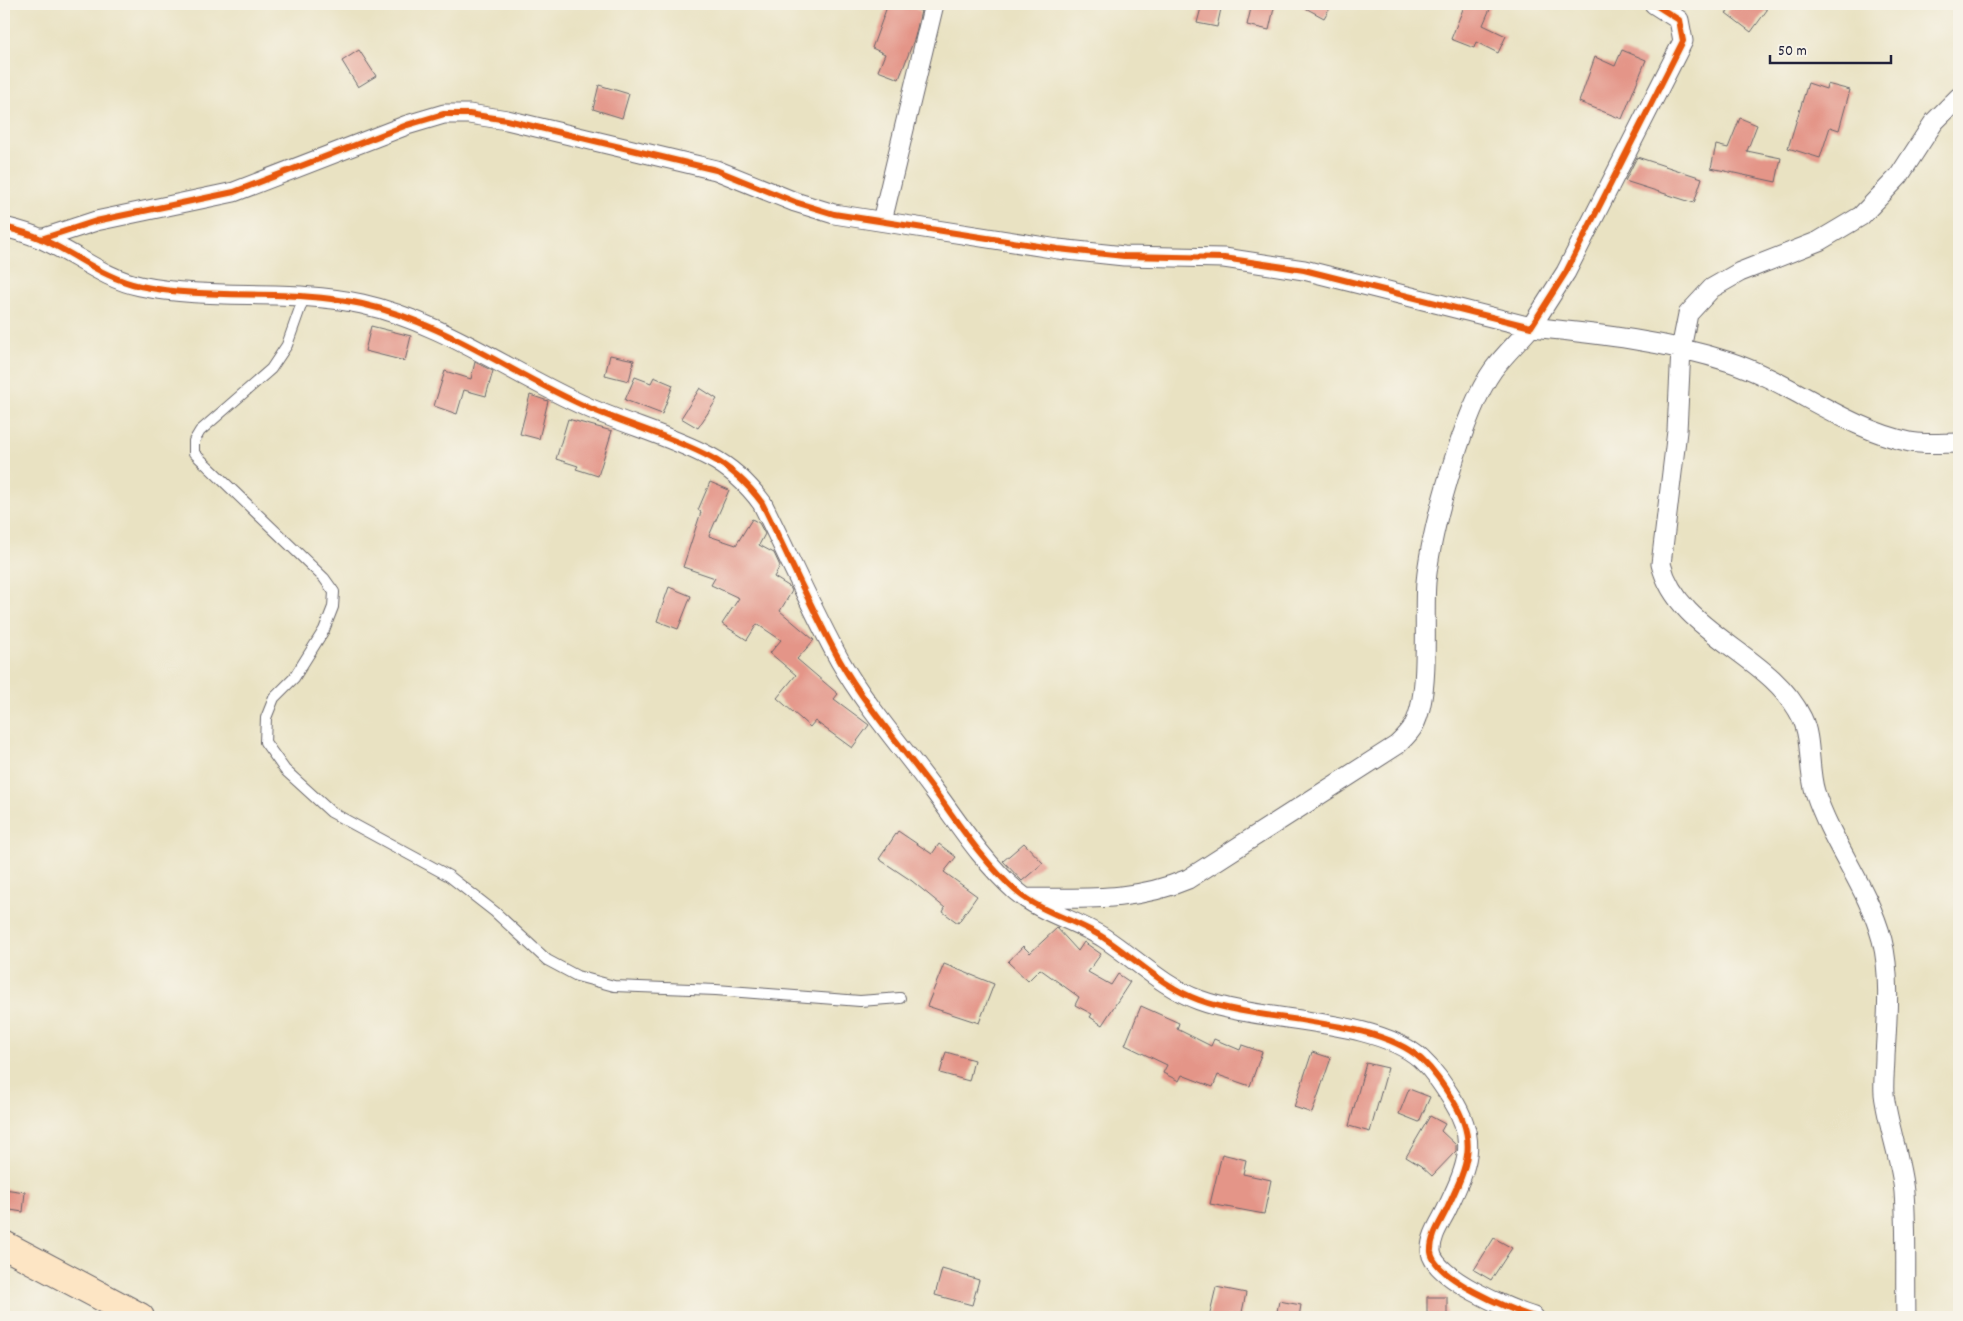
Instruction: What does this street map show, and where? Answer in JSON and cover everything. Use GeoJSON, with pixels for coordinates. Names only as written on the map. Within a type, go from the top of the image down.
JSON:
{"type":"FeatureCollection","features":[{"type":"Feature","properties":{"kind":"main road"},"geometry":{"type":"LineString","coordinates":[[4,1246],[140,1317]]}},
{"type":"Feature","properties":{"kind":"street"},"geometry":{"type":"LineString","coordinates":[[882,221],[934,4]]}},
{"type":"Feature","properties":{"kind":"street"},"geometry":{"type":"LineString","coordinates":[[1026,898],[1125,897],[1153,892],[1188,879],[1397,745],[1414,726],[1421,702],[1426,582],[1438,522],[1458,449],[1478,398],[1493,370],[1531,327],[1566,272],[1683,41],[1679,20],[1654,4]]}},
{"type":"Feature","properties":{"kind":"street"},"geometry":{"type":"LineString","coordinates":[[1906,1317],[1904,1191],[1884,1092],[1888,999],[1882,941],[1870,903],[1832,834],[1814,790],[1803,719],[1778,684],[1748,658],[1718,637],[1675,596],[1666,582],[1661,564],[1677,431],[1681,349],[1688,314],[1712,288],[1740,272],[1819,241],[1861,216],[1899,176],[1934,122],[1959,97]]}},
{"type":"Feature","properties":{"kind":"street"},"geometry":{"type":"LineString","coordinates":[[41,239],[96,221],[234,192],[407,125],[444,114],[469,114],[507,120],[565,136],[716,170],[795,202],[834,214],[1058,249],[1124,256],[1224,258],[1304,270],[1531,327],[1616,336],[1681,349],[1729,362],[1780,382],[1829,412],[1883,435],[1912,443],[1959,443]]}},
{"type":"Feature","properties":{"kind":"street"},"geometry":{"type":"LineString","coordinates":[[4,227],[41,239],[99,272],[139,286],[196,292],[327,298],[362,304],[416,322],[587,407],[710,457],[750,486],[762,503],[850,676],[984,858],[1026,898],[1101,936],[1167,984],[1186,995],[1239,1011],[1376,1035],[1404,1046],[1421,1059],[1439,1078],[1459,1110],[1468,1137],[1468,1150],[1464,1169],[1432,1239],[1431,1253],[1434,1262],[1441,1270],[1459,1282],[1497,1302],[1534,1317]]}},
{"type":"Feature","properties":{"kind":"lane"},"geometry":{"type":"LineString","coordinates":[[304,297],[287,345],[271,369],[200,431],[194,441],[194,453],[324,578],[334,592],[333,607],[324,630],[294,678],[274,698],[266,718],[265,742],[285,770],[332,812],[449,876],[495,912],[547,960],[577,976],[614,986],[716,990],[860,1001],[900,998]]}},
{"type":"Feature","properties":{"kind":"building"},"geometry":{"type":"Polygon","coordinates":[[[888,4],[902,4],[921,11],[915,37],[899,79],[878,71],[885,54],[872,48],[888,4]]]}},
{"type":"Feature","properties":{"kind":"building"},"geometry":{"type":"Polygon","coordinates":[[[1202,4],[1222,4],[1217,27],[1197,23],[1202,4]]]}},
{"type":"Feature","properties":{"kind":"building"},"geometry":{"type":"Polygon","coordinates":[[[1252,4],[1275,4],[1269,30],[1247,25],[1252,4]]]}},
{"type":"Feature","properties":{"kind":"building"},"geometry":{"type":"Polygon","coordinates":[[[1298,4],[1332,4],[1324,18],[1298,4]]]}},
{"type":"Feature","properties":{"kind":"building"},"geometry":{"type":"Polygon","coordinates":[[[1465,4],[1492,4],[1483,25],[1506,36],[1498,53],[1476,42],[1474,48],[1451,39],[1465,4]]]}},
{"type":"Feature","properties":{"kind":"building"},"geometry":{"type":"Polygon","coordinates":[[[1733,4],[1758,4],[1767,10],[1751,32],[1726,13],[1733,4]]]}},
{"type":"Feature","properties":{"kind":"building"},"geometry":{"type":"Polygon","coordinates":[[[359,50],[376,76],[358,87],[342,61],[359,50]]]}},
{"type":"Feature","properties":{"kind":"building"},"geometry":{"type":"Polygon","coordinates":[[[1622,50],[1646,60],[1622,119],[1579,102],[1595,57],[1615,66],[1622,50]]]}},
{"type":"Feature","properties":{"kind":"building"},"geometry":{"type":"Polygon","coordinates":[[[1808,83],[1826,89],[1827,84],[1850,90],[1839,130],[1830,127],[1820,158],[1788,148],[1808,83]]]}},
{"type":"Feature","properties":{"kind":"building"},"geometry":{"type":"Polygon","coordinates":[[[599,85],[629,94],[622,118],[593,109],[599,85]]]}},
{"type":"Feature","properties":{"kind":"building"},"geometry":{"type":"Polygon","coordinates":[[[1740,118],[1757,125],[1747,151],[1781,158],[1776,182],[1711,168],[1716,145],[1728,148],[1740,118]]]}},
{"type":"Feature","properties":{"kind":"building"},"geometry":{"type":"Polygon","coordinates":[[[1637,157],[1702,178],[1694,203],[1625,181],[1637,157]]]}},
{"type":"Feature","properties":{"kind":"building"},"geometry":{"type":"Polygon","coordinates":[[[371,326],[411,336],[405,361],[365,351],[371,326]]]}},
{"type":"Feature","properties":{"kind":"building"},"geometry":{"type":"Polygon","coordinates":[[[610,355],[634,360],[629,381],[605,375],[610,355]]]}},
{"type":"Feature","properties":{"kind":"building"},"geometry":{"type":"Polygon","coordinates":[[[475,362],[493,371],[486,396],[464,390],[457,414],[434,406],[445,371],[471,379],[475,362]]]}},
{"type":"Feature","properties":{"kind":"building"},"geometry":{"type":"Polygon","coordinates":[[[635,377],[651,383],[654,377],[673,385],[662,414],[625,400],[635,377]]]}},
{"type":"Feature","properties":{"kind":"building"},"geometry":{"type":"Polygon","coordinates":[[[700,388],[717,399],[698,428],[681,418],[700,388]]]}},
{"type":"Feature","properties":{"kind":"building"},"geometry":{"type":"Polygon","coordinates":[[[530,395],[548,401],[539,439],[520,434],[530,395]]]}},
{"type":"Feature","properties":{"kind":"building"},"geometry":{"type":"Polygon","coordinates":[[[568,419],[612,431],[598,476],[576,469],[578,466],[556,459],[568,419]]]}},
{"type":"Feature","properties":{"kind":"building"},"geometry":{"type":"Polygon","coordinates":[[[710,482],[729,490],[709,536],[736,545],[752,519],[759,523],[765,534],[759,545],[774,553],[780,566],[774,577],[790,587],[792,591],[780,611],[814,640],[797,659],[838,694],[834,699],[869,725],[852,748],[815,721],[810,727],[777,698],[796,675],[770,653],[781,640],[757,624],[747,640],[722,624],[739,598],[711,585],[715,578],[683,567],[701,512],[698,510],[710,482]]]}},
{"type":"Feature","properties":{"kind":"building"},"geometry":{"type":"Polygon","coordinates":[[[669,587],[691,596],[678,629],[657,621],[669,587]]]}},
{"type":"Feature","properties":{"kind":"building"},"geometry":{"type":"Polygon","coordinates":[[[898,831],[932,854],[939,844],[956,857],[944,872],[977,896],[958,923],[943,912],[945,908],[912,881],[879,859],[898,831]]]}},
{"type":"Feature","properties":{"kind":"building"},"geometry":{"type":"Polygon","coordinates":[[[1024,843],[1043,863],[1022,881],[1003,861],[1024,843]]]}},
{"type":"Feature","properties":{"kind":"building"},"geometry":{"type":"Polygon","coordinates":[[[1057,928],[1078,951],[1084,942],[1101,954],[1088,972],[1111,985],[1118,974],[1130,982],[1102,1025],[1090,1017],[1092,1014],[1075,1005],[1079,997],[1040,969],[1028,981],[1008,962],[1023,946],[1030,953],[1057,928]]]}},
{"type":"Feature","properties":{"kind":"building"},"geometry":{"type":"Polygon","coordinates":[[[944,964],[994,984],[979,1023],[927,1006],[944,964]]]}},
{"type":"Feature","properties":{"kind":"building"},"geometry":{"type":"Polygon","coordinates":[[[1141,1006],[1179,1023],[1177,1029],[1211,1046],[1214,1039],[1240,1050],[1242,1045],[1262,1052],[1250,1086],[1218,1075],[1213,1087],[1182,1075],[1179,1081],[1163,1073],[1167,1065],[1125,1045],[1141,1006]]]}},
{"type":"Feature","properties":{"kind":"building"},"geometry":{"type":"Polygon","coordinates":[[[946,1052],[974,1060],[969,1081],[940,1073],[946,1052]]]}},
{"type":"Feature","properties":{"kind":"building"},"geometry":{"type":"Polygon","coordinates":[[[1312,1052],[1331,1058],[1312,1113],[1294,1107],[1312,1052]]]}},
{"type":"Feature","properties":{"kind":"building"},"geometry":{"type":"Polygon","coordinates":[[[1366,1063],[1388,1068],[1370,1132],[1349,1126],[1366,1063]]]}},
{"type":"Feature","properties":{"kind":"building"},"geometry":{"type":"Polygon","coordinates":[[[1409,1089],[1430,1097],[1419,1122],[1399,1114],[1409,1089]]]}},
{"type":"Feature","properties":{"kind":"building"},"geometry":{"type":"Polygon","coordinates":[[[1430,1116],[1445,1124],[1441,1131],[1456,1145],[1456,1151],[1432,1176],[1421,1166],[1406,1157],[1430,1116]]]}},
{"type":"Feature","properties":{"kind":"building"},"geometry":{"type":"Polygon","coordinates":[[[1222,1154],[1246,1160],[1243,1174],[1271,1180],[1264,1214],[1210,1204],[1222,1154]]]}},
{"type":"Feature","properties":{"kind":"building"},"geometry":{"type":"Polygon","coordinates":[[[4,1189],[25,1192],[23,1212],[4,1209],[4,1189]]]}},
{"type":"Feature","properties":{"kind":"building"},"geometry":{"type":"Polygon","coordinates":[[[1494,1238],[1512,1248],[1491,1280],[1474,1270],[1494,1238]]]}},
{"type":"Feature","properties":{"kind":"building"},"geometry":{"type":"Polygon","coordinates":[[[942,1269],[979,1280],[972,1305],[935,1295],[942,1269]]]}},
{"type":"Feature","properties":{"kind":"building"},"geometry":{"type":"Polygon","coordinates":[[[1216,1287],[1246,1293],[1241,1317],[1209,1317],[1216,1287]]]}},
{"type":"Feature","properties":{"kind":"building"},"geometry":{"type":"Polygon","coordinates":[[[1427,1297],[1447,1297],[1447,1317],[1427,1317],[1427,1297]]]}},
{"type":"Feature","properties":{"kind":"building"},"geometry":{"type":"Polygon","coordinates":[[[1279,1301],[1301,1305],[1299,1317],[1276,1317],[1279,1301]]]}},
{"type":"Feature","properties":{"kind":"cycle path"},"geometry":{"type":"LineString","coordinates":[[41,239],[96,221],[234,192],[407,125],[444,114],[469,114],[507,120],[716,170],[795,202],[834,214],[1058,249],[1124,256],[1224,258],[1304,270],[1531,327],[1566,272],[1683,41],[1679,20],[1654,4]]}},
{"type":"Feature","properties":{"kind":"cycle path"},"geometry":{"type":"LineString","coordinates":[[4,227],[39,238],[113,277],[140,286],[195,293],[279,295],[334,299],[392,312],[449,336],[587,407],[680,443],[725,466],[745,483],[762,503],[830,642],[850,678],[973,844],[1016,891],[1048,911],[1104,938],[1173,988],[1199,1000],[1253,1013],[1316,1022],[1375,1035],[1401,1045],[1426,1064],[1442,1083],[1461,1115],[1468,1142],[1464,1168],[1431,1246],[1435,1262],[1445,1272],[1475,1292],[1508,1308],[1534,1317]]}}]}
